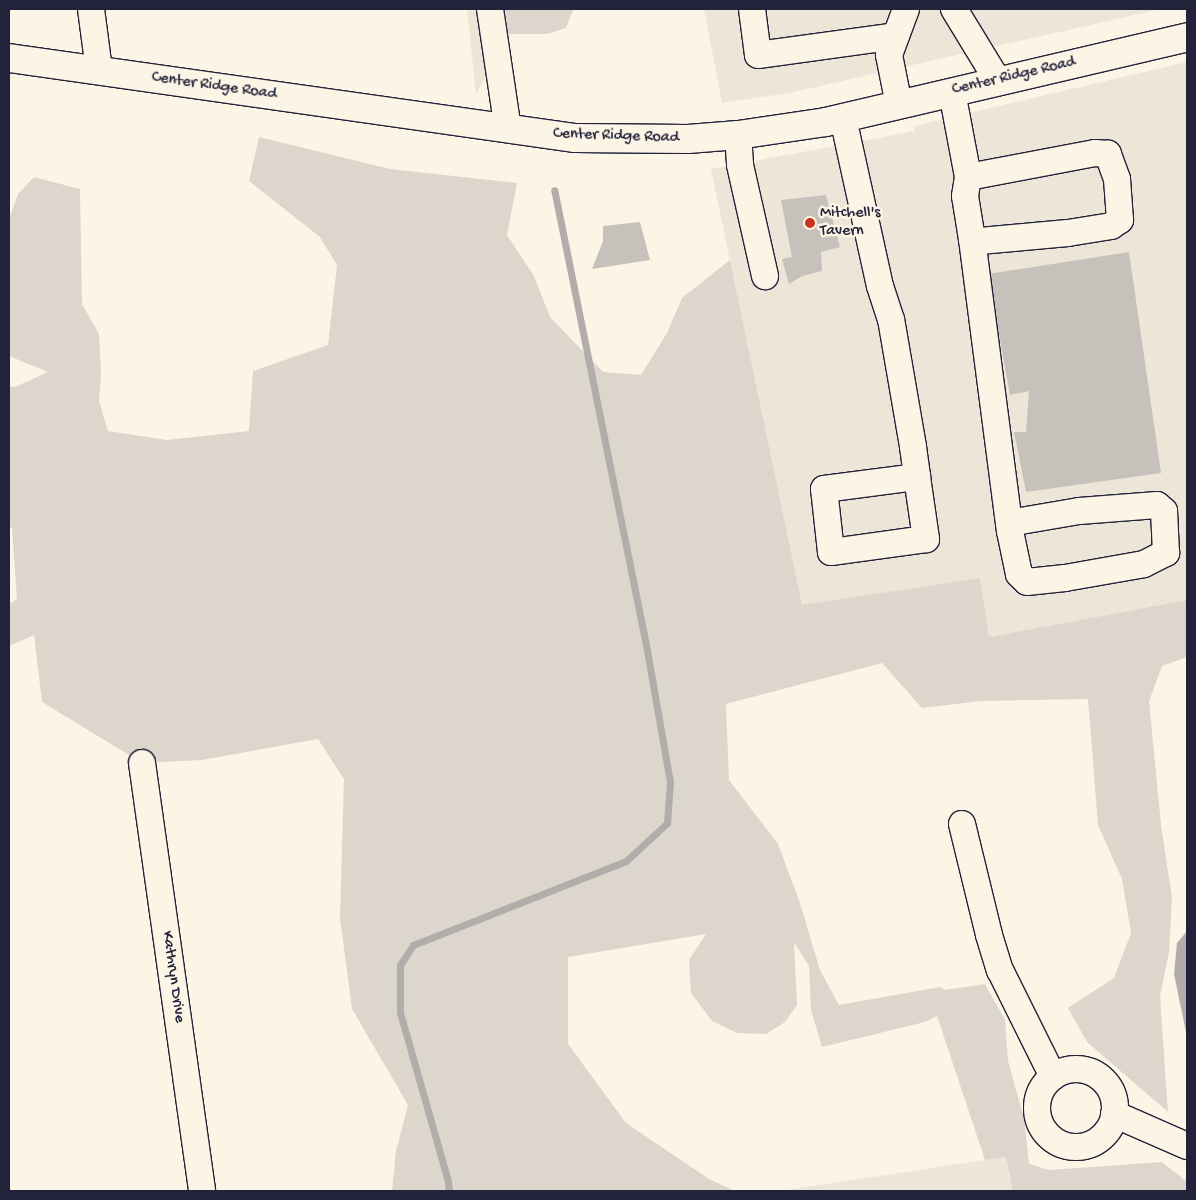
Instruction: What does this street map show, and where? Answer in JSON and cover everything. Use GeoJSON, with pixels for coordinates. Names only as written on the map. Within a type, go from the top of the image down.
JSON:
{"type":"FeatureCollection","features":[{"type":"Feature","properties":{"kind":"main road","name":"Center Ridge Road"},"geometry":{"type":"LineString","coordinates":[[9,58],[575,138],[688,139],[738,135],[843,118],[998,81],[1187,41]]}},
{"type":"Feature","properties":{"kind":"street"},"geometry":{"type":"LineString","coordinates":[[91,9],[99,70]]}},
{"type":"Feature","properties":{"kind":"street"},"geometry":{"type":"LineString","coordinates":[[490,9],[508,129]]}},
{"type":"Feature","properties":{"kind":"street"},"geometry":{"type":"LineString","coordinates":[[752,9],[758,55],[896,36]]}},
{"type":"Feature","properties":{"kind":"street"},"geometry":{"type":"LineString","coordinates":[[899,104],[889,55],[906,9]]}},
{"type":"Feature","properties":{"kind":"street"},"geometry":{"type":"LineString","coordinates":[[954,9],[998,81]]}},
{"type":"Feature","properties":{"kind":"street"},"geometry":{"type":"LineString","coordinates":[[952,92],[968,177],[965,196],[1009,523],[1019,574],[1027,582],[1065,578],[1144,564],[1166,553],[1164,511],[1157,505],[1079,512],[1009,523]]}},
{"type":"Feature","properties":{"kind":"street"},"geometry":{"type":"LineString","coordinates":[[843,118],[880,286],[891,319],[917,476]]}},
{"type":"Feature","properties":{"kind":"street"},"geometry":{"type":"LineString","coordinates":[[738,135],[740,165],[765,276]]}},
{"type":"Feature","properties":{"kind":"street"},"geometry":{"type":"LineString","coordinates":[[968,177],[1095,153],[1108,154],[1117,179],[1120,220],[1110,226],[1068,233],[980,241],[972,239]]}},
{"type":"Feature","properties":{"kind":"street","name":"Kathryn Drive"},"geometry":{"type":"LineString","coordinates":[[142,762],[202,1191]]}},
{"type":"Feature","properties":{"kind":"street"},"geometry":{"type":"LineString","coordinates":[[962,824],[989,935],[1000,970],[1053,1077]]}},
{"type":"Feature","properties":{"kind":"street"},"geometry":{"type":"LineString","coordinates":[[1085,1069],[1102,1077],[1114,1093],[1114,1114],[1114,1122],[1105,1137],[1096,1143],[1079,1148],[1061,1145],[1051,1139],[1040,1125],[1037,1108],[1040,1093],[1045,1084],[1053,1077],[1060,1072],[1085,1069]]}},
{"type":"Feature","properties":{"kind":"street"},"geometry":{"type":"LineString","coordinates":[[1114,1114],[1187,1146]]}},
{"type":"Feature","properties":{"kind":"shaded area"},"geometry":{"type":"Polygon","coordinates":[[[467,9],[505,9],[508,34],[476,94],[467,9]]]}},
{"type":"Feature","properties":{"kind":"shaded area"},"geometry":{"type":"Polygon","coordinates":[[[505,9],[573,10],[566,28],[547,34],[508,34],[505,9]]]}},
{"type":"Feature","properties":{"kind":"shaded area"},"geometry":{"type":"Polygon","coordinates":[[[704,9],[1161,9],[789,93],[722,103],[704,9]]]}},
{"type":"Feature","properties":{"kind":"shaded area"},"geometry":{"type":"Polygon","coordinates":[[[1187,62],[1187,600],[989,637],[980,578],[802,606],[711,169],[915,131],[914,126],[1187,62]]]}},
{"type":"Feature","properties":{"kind":"shaded area"},"geometry":{"type":"Polygon","coordinates":[[[259,137],[390,169],[517,183],[507,235],[534,276],[550,317],[603,372],[641,375],[667,333],[682,298],[730,260],[802,605],[980,578],[989,637],[1187,600],[1187,657],[1162,666],[1149,701],[1161,825],[1172,898],[1169,952],[1160,996],[1168,1112],[1087,1042],[1068,1008],[1114,978],[1131,933],[1122,879],[1098,825],[1088,699],[981,701],[922,708],[882,663],[726,704],[729,780],[778,844],[800,903],[820,970],[839,1005],[940,987],[945,990],[985,984],[1005,1020],[1008,1061],[1024,1118],[1029,1164],[1049,1170],[1162,1162],[1187,1182],[1187,1191],[1012,1191],[1006,1157],[985,1160],[937,1016],[925,1022],[822,1047],[811,1010],[809,966],[794,942],[797,1005],[785,1022],[766,1034],[737,1033],[712,1021],[691,993],[689,960],[706,934],[568,957],[568,1044],[626,1123],[709,1179],[735,1191],[392,1191],[396,1151],[408,1105],[352,1009],[340,918],[344,779],[318,739],[202,760],[142,763],[42,702],[34,635],[9,646],[9,604],[17,599],[12,528],[9,526],[9,386],[15,387],[48,372],[9,356],[9,219],[18,194],[34,177],[80,189],[82,304],[99,334],[101,373],[99,401],[108,431],[167,440],[249,431],[253,371],[328,345],[337,265],[320,237],[249,181],[259,137]]]}},
{"type":"Feature","properties":{"kind":"shaded area"},"geometry":{"type":"Polygon","coordinates":[[[1187,931],[1187,1037],[1174,974],[1177,943],[1187,931]]]}},
{"type":"Feature","properties":{"kind":"shaded area"},"geometry":{"type":"Polygon","coordinates":[[[1006,1157],[1011,1191],[780,1191],[985,1160],[1006,1157]]]}},
{"type":"Feature","properties":{"kind":"building","name":"Mitchell's Tavern"},"geometry":{"type":"Polygon","coordinates":[[[826,195],[840,247],[821,252],[822,271],[802,276],[789,284],[782,259],[792,257],[781,200],[826,195]]]}},
{"type":"Feature","properties":{"kind":"building"},"geometry":{"type":"Polygon","coordinates":[[[640,222],[650,260],[592,269],[603,241],[603,226],[640,222]]]}},
{"type":"Feature","properties":{"kind":"building"},"geometry":{"type":"Polygon","coordinates":[[[1129,252],[1161,473],[1026,492],[1014,432],[1026,432],[1029,391],[1010,395],[988,274],[1129,252]]]}},
{"type":"Feature","properties":{"kind":"waterway"},"geometry":{"type":"LineString","coordinates":[[449,1191],[448,1181],[400,1013],[400,965],[413,945],[626,861],[667,823],[670,782],[647,650],[554,190]]}},
{"type":"Feature","properties":{"kind":"place","name":"Mitchell's Tavern"},"geometry":{"type":"Point","coordinates":[810,223]}}]}
